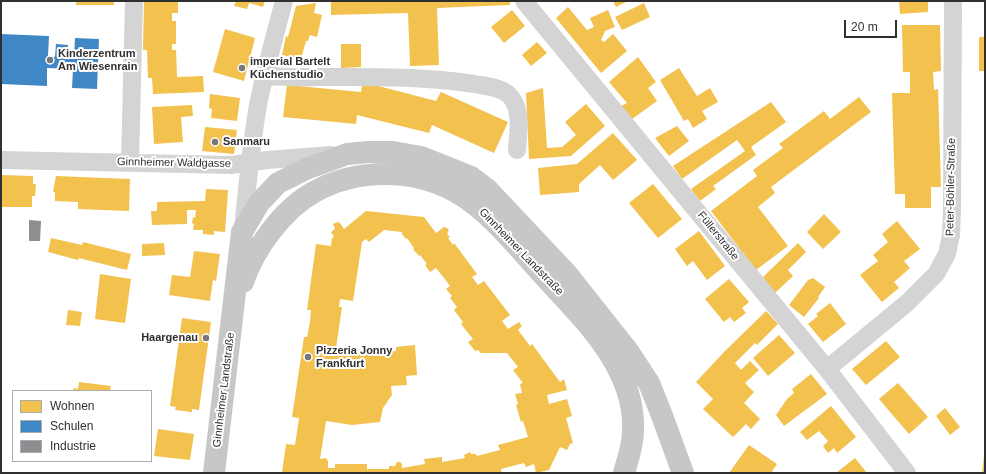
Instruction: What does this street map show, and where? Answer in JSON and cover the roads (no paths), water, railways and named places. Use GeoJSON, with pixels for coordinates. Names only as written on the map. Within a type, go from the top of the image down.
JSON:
{"type":"FeatureCollection","features":[{"type":"Feature","properties":{"kind":"main road","name":"Ginnheimer Landstraße"},"geometry":{"type":"LineString","coordinates":[[214,473],[242,232],[259,203],[278,183],[306,169],[347,154],[393,152],[421,157],[471,177],[487,189],[567,274],[628,351],[648,383],[661,413],[682,473]]}},
{"type":"Feature","properties":{"kind":"main road","name":"Ginnheimer Landstraße"},"geometry":{"type":"LineString","coordinates":[[234,308],[253,258],[273,228],[296,205],[313,192],[345,180],[374,174],[392,174],[411,177],[426,180],[446,187],[458,193],[482,210],[526,256],[571,304],[595,333],[619,370],[632,410],[633,430],[631,447],[624,473]]}},
{"type":"Feature","properties":{"kind":"street"},"geometry":{"type":"LineString","coordinates":[[130,162],[134,1]]}},
{"type":"Feature","properties":{"kind":"street","name":"Ginnheimer Landstraße"},"geometry":{"type":"LineString","coordinates":[[242,232],[249,162],[264,76],[284,1]]}},
{"type":"Feature","properties":{"kind":"street","name":"Füllerstraße"},"geometry":{"type":"LineString","coordinates":[[525,1],[827,369],[907,473]]}},
{"type":"Feature","properties":{"kind":"street","name":"Peter-Böhler-Straße"},"geometry":{"type":"LineString","coordinates":[[827,369],[907,303],[936,274],[947,254],[951,235],[952,210],[953,1]]}},
{"type":"Feature","properties":{"kind":"street"},"geometry":{"type":"LineString","coordinates":[[264,76],[318,78],[376,76],[433,79],[500,89],[509,95],[518,110],[517,150]]}},
{"type":"Feature","properties":{"kind":"street","name":"Ginnheimer Waldgasse"},"geometry":{"type":"LineString","coordinates":[[1,160],[231,165],[267,160],[347,154]]}},
{"type":"Feature","properties":{"kind":"place","name":"Kinderzentrum Am Wiesenrain"},"geometry":{"type":"Point","coordinates":[50,60]}},
{"type":"Feature","properties":{"kind":"place","name":"imperial Bartelt Küchenstudio"},"geometry":{"type":"Point","coordinates":[242,68]}},
{"type":"Feature","properties":{"kind":"place","name":"Sanmaru"},"geometry":{"type":"Point","coordinates":[215,142]}},
{"type":"Feature","properties":{"kind":"place","name":"Haargenau"},"geometry":{"type":"Point","coordinates":[206,338]}},
{"type":"Feature","properties":{"kind":"place","name":"Pizzeria Jonny Frankfurt"},"geometry":{"type":"Point","coordinates":[308,357]}}]}
